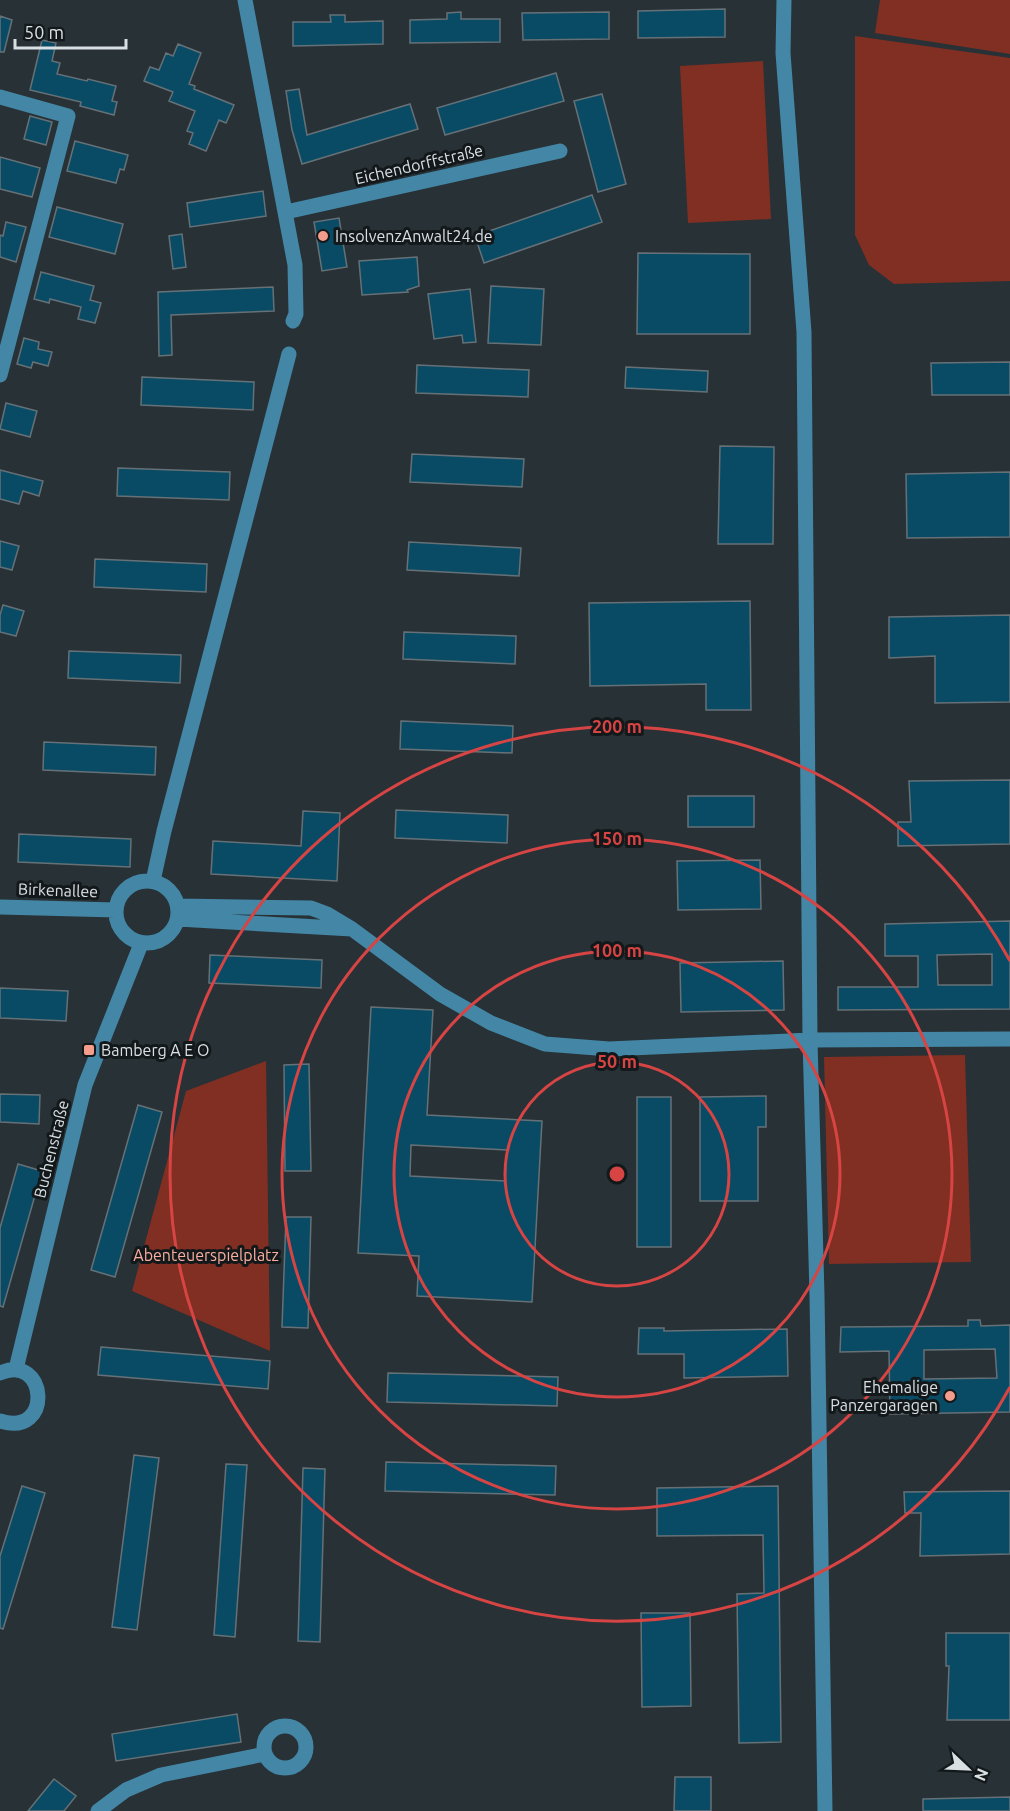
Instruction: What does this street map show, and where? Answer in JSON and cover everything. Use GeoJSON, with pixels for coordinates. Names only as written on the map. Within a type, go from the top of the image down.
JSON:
{"type":"FeatureCollection","features":[{"type":"Feature","properties":{"kind":"street"},"geometry":{"type":"LineString","coordinates":[[245,0],[295,265],[296,314],[294,321]]}},
{"type":"Feature","properties":{"kind":"street"},"geometry":{"type":"LineString","coordinates":[[784,0],[783,54],[804,332],[810,1040],[818,1306],[825,1811]]}},
{"type":"Feature","properties":{"kind":"street"},"geometry":{"type":"LineString","coordinates":[[0,97],[68,116],[0,375]]}},
{"type":"Feature","properties":{"kind":"street","name":"Eichendorffstraße"},"geometry":{"type":"LineString","coordinates":[[286,212],[560,151]]}},
{"type":"Feature","properties":{"kind":"street"},"geometry":{"type":"LineString","coordinates":[[153,881],[164,831],[289,354]]}},
{"type":"Feature","properties":{"kind":"street"},"geometry":{"type":"LineString","coordinates":[[153,881],[170,890],[178,912],[173,930],[165,938],[154,943],[141,944],[122,932],[117,922],[116,910],[118,900],[132,884],[153,881]]}},
{"type":"Feature","properties":{"kind":"street","name":"Birkenallee"},"geometry":{"type":"LineString","coordinates":[[0,907],[116,910]]}},
{"type":"Feature","properties":{"kind":"street"},"geometry":{"type":"LineString","coordinates":[[178,912],[352,929],[440,994],[491,1023],[545,1044],[609,1048],[810,1040],[1010,1039]]}},
{"type":"Feature","properties":{"kind":"street","name":"Buchenstraße"},"geometry":{"type":"LineString","coordinates":[[16,1369],[86,1085],[141,944]]}},
{"type":"Feature","properties":{"kind":"street"},"geometry":{"type":"LineString","coordinates":[[0,1372],[16,1369],[33,1378],[38,1386],[39,1395],[38,1405],[29,1418],[20,1423],[0,1422]]}},
{"type":"Feature","properties":{"kind":"street"},"geometry":{"type":"LineString","coordinates":[[98,1811],[126,1790],[161,1775],[265,1755]]}},
{"type":"Feature","properties":{"kind":"green space"},"geometry":{"type":"Polygon","coordinates":[[[880,0],[1010,0],[1010,54],[875,33],[880,0]]]}},
{"type":"Feature","properties":{"kind":"green space"},"geometry":{"type":"Polygon","coordinates":[[[855,36],[1010,58],[1010,281],[894,284],[869,265],[855,235],[855,36]]]}},
{"type":"Feature","properties":{"kind":"green space"},"geometry":{"type":"Polygon","coordinates":[[[763,61],[771,219],[688,223],[680,66],[763,61]]]}},
{"type":"Feature","properties":{"kind":"green space"},"geometry":{"type":"Polygon","coordinates":[[[965,1055],[971,1262],[829,1264],[824,1057],[965,1055]]]}},
{"type":"Feature","properties":{"kind":"green space","name":"Abenteuerspielplatz"},"geometry":{"type":"Polygon","coordinates":[[[266,1061],[270,1351],[132,1291],[186,1091],[266,1061]]]}},
{"type":"Feature","properties":{"kind":"building"},"geometry":{"type":"Polygon","coordinates":[[[725,9],[725,37],[638,38],[638,11],[725,9]]]}},
{"type":"Feature","properties":{"kind":"building"},"geometry":{"type":"Polygon","coordinates":[[[461,12],[461,19],[500,19],[500,42],[410,43],[410,20],[447,19],[447,13],[461,12]]]}},
{"type":"Feature","properties":{"kind":"building"},"geometry":{"type":"Polygon","coordinates":[[[609,12],[609,39],[523,40],[522,13],[609,12]]]}},
{"type":"Feature","properties":{"kind":"building"},"geometry":{"type":"Polygon","coordinates":[[[330,15],[345,15],[345,22],[383,21],[383,44],[293,46],[293,22],[331,22],[330,15]]]}},
{"type":"Feature","properties":{"kind":"building"},"geometry":{"type":"Polygon","coordinates":[[[0,16],[12,20],[4,52],[0,52],[0,16]]]}},
{"type":"Feature","properties":{"kind":"building"},"geometry":{"type":"Polygon","coordinates":[[[42,40],[56,43],[52,61],[60,63],[57,74],[116,86],[112,101],[117,102],[114,115],[80,106],[81,102],[30,90],[42,40]]]}},
{"type":"Feature","properties":{"kind":"building"},"geometry":{"type":"Polygon","coordinates":[[[178,44],[201,53],[189,84],[195,86],[194,89],[234,105],[226,123],[219,120],[206,151],[189,144],[193,133],[187,131],[195,111],[169,101],[173,92],[144,81],[150,67],[159,70],[166,53],[173,56],[178,44]]]}},
{"type":"Feature","properties":{"kind":"building"},"geometry":{"type":"Polygon","coordinates":[[[556,73],[564,101],[445,135],[437,108],[556,73]]]}},
{"type":"Feature","properties":{"kind":"building"},"geometry":{"type":"Polygon","coordinates":[[[299,89],[307,135],[410,104],[418,129],[302,164],[292,130],[286,91],[299,89]]]}},
{"type":"Feature","properties":{"kind":"building"},"geometry":{"type":"Polygon","coordinates":[[[602,94],[626,184],[598,192],[574,101],[602,94]]]}},
{"type":"Feature","properties":{"kind":"building"},"geometry":{"type":"Polygon","coordinates":[[[30,116],[52,122],[46,145],[24,139],[30,116]]]}},
{"type":"Feature","properties":{"kind":"building"},"geometry":{"type":"Polygon","coordinates":[[[75,141],[128,155],[124,170],[120,169],[116,183],[67,171],[75,141]]]}},
{"type":"Feature","properties":{"kind":"building"},"geometry":{"type":"Polygon","coordinates":[[[0,157],[40,168],[32,197],[0,189],[0,157]]]}},
{"type":"Feature","properties":{"kind":"building"},"geometry":{"type":"Polygon","coordinates":[[[263,191],[266,216],[190,227],[187,203],[263,191]]]}},
{"type":"Feature","properties":{"kind":"building"},"geometry":{"type":"Polygon","coordinates":[[[592,195],[602,222],[484,263],[475,236],[592,195]]]}},
{"type":"Feature","properties":{"kind":"building"},"geometry":{"type":"Polygon","coordinates":[[[57,207],[123,224],[115,254],[49,237],[57,207]]]}},
{"type":"Feature","properties":{"kind":"building"},"geometry":{"type":"Polygon","coordinates":[[[339,218],[347,267],[322,271],[314,222],[339,218]]]}},
{"type":"Feature","properties":{"kind":"building"},"geometry":{"type":"Polygon","coordinates":[[[6,222],[26,227],[16,262],[0,257],[0,235],[3,236],[6,222]]]}},
{"type":"Feature","properties":{"kind":"building"},"geometry":{"type":"Polygon","coordinates":[[[182,234],[186,267],[173,269],[169,236],[182,234]]]}},
{"type":"Feature","properties":{"kind":"building"},"geometry":{"type":"Polygon","coordinates":[[[638,253],[750,254],[750,334],[637,334],[638,253]]]}},
{"type":"Feature","properties":{"kind":"building"},"geometry":{"type":"Polygon","coordinates":[[[417,257],[419,286],[407,290],[408,292],[362,295],[359,261],[417,257]]]}},
{"type":"Feature","properties":{"kind":"building"},"geometry":{"type":"Polygon","coordinates":[[[41,272],[94,286],[90,300],[101,303],[95,323],[78,319],[81,307],[50,299],[49,303],[34,299],[41,272]]]}},
{"type":"Feature","properties":{"kind":"building"},"geometry":{"type":"Polygon","coordinates":[[[491,286],[544,289],[541,345],[488,343],[491,286]]]}},
{"type":"Feature","properties":{"kind":"building"},"geometry":{"type":"Polygon","coordinates":[[[273,287],[274,311],[171,315],[172,355],[159,356],[158,292],[273,287]]]}},
{"type":"Feature","properties":{"kind":"building"},"geometry":{"type":"Polygon","coordinates":[[[470,289],[476,342],[463,343],[462,335],[434,339],[428,294],[470,289]]]}},
{"type":"Feature","properties":{"kind":"building"},"geometry":{"type":"Polygon","coordinates":[[[24,338],[39,342],[38,349],[52,352],[48,366],[33,362],[31,368],[17,364],[24,338]]]}},
{"type":"Feature","properties":{"kind":"building"},"geometry":{"type":"Polygon","coordinates":[[[1010,362],[1010,395],[932,395],[931,363],[1010,362]]]}},
{"type":"Feature","properties":{"kind":"building"},"geometry":{"type":"Polygon","coordinates":[[[417,365],[529,370],[528,397],[416,393],[417,365]]]}},
{"type":"Feature","properties":{"kind":"building"},"geometry":{"type":"Polygon","coordinates":[[[626,367],[708,371],[707,392],[625,388],[626,367]]]}},
{"type":"Feature","properties":{"kind":"building"},"geometry":{"type":"Polygon","coordinates":[[[142,377],[254,382],[253,410],[141,405],[142,377]]]}},
{"type":"Feature","properties":{"kind":"building"},"geometry":{"type":"Polygon","coordinates":[[[6,403],[37,411],[30,437],[0,429],[6,403]]]}},
{"type":"Feature","properties":{"kind":"building"},"geometry":{"type":"Polygon","coordinates":[[[720,446],[774,447],[773,544],[718,544],[720,446]]]}},
{"type":"Feature","properties":{"kind":"building"},"geometry":{"type":"Polygon","coordinates":[[[412,454],[524,459],[522,487],[410,482],[412,454]]]}},
{"type":"Feature","properties":{"kind":"building"},"geometry":{"type":"Polygon","coordinates":[[[118,468],[230,472],[229,500],[117,496],[118,468]]]}},
{"type":"Feature","properties":{"kind":"building"},"geometry":{"type":"Polygon","coordinates":[[[0,470],[43,481],[39,496],[23,491],[19,504],[0,499],[0,470]]]}},
{"type":"Feature","properties":{"kind":"building"},"geometry":{"type":"Polygon","coordinates":[[[1010,472],[1010,537],[907,538],[906,474],[1010,472]]]}},
{"type":"Feature","properties":{"kind":"building"},"geometry":{"type":"Polygon","coordinates":[[[0,541],[19,546],[12,570],[0,567],[0,541]]]}},
{"type":"Feature","properties":{"kind":"building"},"geometry":{"type":"Polygon","coordinates":[[[409,542],[521,548],[519,576],[407,570],[409,542]]]}},
{"type":"Feature","properties":{"kind":"building"},"geometry":{"type":"Polygon","coordinates":[[[95,559],[207,564],[206,592],[94,587],[95,559]]]}},
{"type":"Feature","properties":{"kind":"building"},"geometry":{"type":"Polygon","coordinates":[[[750,601],[751,710],[706,710],[706,684],[590,686],[589,603],[750,601]]]}},
{"type":"Feature","properties":{"kind":"building"},"geometry":{"type":"Polygon","coordinates":[[[3,605],[24,611],[16,636],[0,632],[0,615],[3,605]]]}},
{"type":"Feature","properties":{"kind":"building"},"geometry":{"type":"Polygon","coordinates":[[[1010,615],[1010,702],[935,703],[935,656],[889,658],[889,617],[1010,615]]]}},
{"type":"Feature","properties":{"kind":"building"},"geometry":{"type":"Polygon","coordinates":[[[404,632],[516,636],[515,664],[403,659],[404,632]]]}},
{"type":"Feature","properties":{"kind":"building"},"geometry":{"type":"Polygon","coordinates":[[[69,651],[181,655],[180,683],[68,678],[69,651]]]}},
{"type":"Feature","properties":{"kind":"building"},"geometry":{"type":"Polygon","coordinates":[[[401,721],[513,726],[512,753],[400,749],[401,721]]]}},
{"type":"Feature","properties":{"kind":"building"},"geometry":{"type":"Polygon","coordinates":[[[44,742],[156,747],[155,775],[43,770],[44,742]]]}},
{"type":"Feature","properties":{"kind":"building"},"geometry":{"type":"Polygon","coordinates":[[[1010,780],[1010,844],[898,846],[898,822],[911,822],[909,781],[1010,780]]]}},
{"type":"Feature","properties":{"kind":"building"},"geometry":{"type":"Polygon","coordinates":[[[688,796],[754,796],[754,827],[688,827],[688,796]]]}},
{"type":"Feature","properties":{"kind":"building"},"geometry":{"type":"Polygon","coordinates":[[[396,810],[508,815],[507,843],[395,838],[396,810]]]}},
{"type":"Feature","properties":{"kind":"building"},"geometry":{"type":"Polygon","coordinates":[[[303,811],[340,813],[337,881],[211,874],[213,841],[301,846],[303,811]]]}},
{"type":"Feature","properties":{"kind":"building"},"geometry":{"type":"Polygon","coordinates":[[[19,834],[131,839],[130,867],[18,862],[19,834]]]}},
{"type":"Feature","properties":{"kind":"building"},"geometry":{"type":"Polygon","coordinates":[[[760,860],[761,909],[678,910],[677,861],[760,860]]]}},
{"type":"Feature","properties":{"kind":"building"},"geometry":{"type":"Polygon","coordinates":[[[1010,921],[1010,1009],[838,1010],[838,987],[918,987],[918,956],[885,956],[885,924],[1010,921]],[[992,954],[937,955],[938,985],[992,985],[992,954]]]}},
{"type":"Feature","properties":{"kind":"building"},"geometry":{"type":"Polygon","coordinates":[[[210,955],[322,960],[321,988],[209,983],[210,955]]]}},
{"type":"Feature","properties":{"kind":"building"},"geometry":{"type":"Polygon","coordinates":[[[783,961],[784,1010],[681,1012],[680,963],[783,961]]]}},
{"type":"Feature","properties":{"kind":"building"},"geometry":{"type":"Polygon","coordinates":[[[0,988],[68,991],[66,1021],[0,1018],[0,988]]]}},
{"type":"Feature","properties":{"kind":"building"},"geometry":{"type":"Polygon","coordinates":[[[371,1007],[433,1010],[427,1115],[542,1121],[532,1302],[417,1296],[419,1256],[358,1253],[371,1007]],[[411,1145],[410,1176],[505,1181],[507,1150],[411,1145]]]}},
{"type":"Feature","properties":{"kind":"building"},"geometry":{"type":"Polygon","coordinates":[[[309,1064],[311,1171],[285,1171],[284,1065],[309,1064]]]}},
{"type":"Feature","properties":{"kind":"building"},"geometry":{"type":"Polygon","coordinates":[[[0,1094],[40,1095],[39,1124],[0,1122],[0,1094]]]}},
{"type":"Feature","properties":{"kind":"building"},"geometry":{"type":"Polygon","coordinates":[[[766,1096],[766,1127],[758,1127],[758,1201],[700,1201],[700,1097],[766,1096]]]}},
{"type":"Feature","properties":{"kind":"building"},"geometry":{"type":"Polygon","coordinates":[[[637,1097],[671,1097],[671,1247],[637,1247],[637,1097]]]}},
{"type":"Feature","properties":{"kind":"building"},"geometry":{"type":"Polygon","coordinates":[[[138,1105],[162,1112],[115,1277],[91,1270],[138,1105]]]}},
{"type":"Feature","properties":{"kind":"building"},"geometry":{"type":"Polygon","coordinates":[[[18,1164],[42,1171],[3,1307],[0,1306],[0,1228],[18,1164]]]}},
{"type":"Feature","properties":{"kind":"building"},"geometry":{"type":"Polygon","coordinates":[[[286,1217],[311,1217],[308,1328],[282,1327],[286,1217]]]}},
{"type":"Feature","properties":{"kind":"building"},"geometry":{"type":"Polygon","coordinates":[[[968,1320],[980,1320],[981,1326],[1010,1325],[1010,1412],[890,1414],[889,1351],[840,1352],[841,1327],[968,1326],[968,1320]],[[995,1349],[924,1350],[924,1379],[997,1378],[995,1349]]]}},
{"type":"Feature","properties":{"kind":"building"},"geometry":{"type":"Polygon","coordinates":[[[639,1328],[664,1328],[664,1331],[787,1329],[788,1376],[684,1378],[684,1354],[638,1354],[639,1328]]]}},
{"type":"Feature","properties":{"kind":"building"},"geometry":{"type":"Polygon","coordinates":[[[101,1347],[270,1361],[268,1389],[98,1375],[101,1347]]]}},
{"type":"Feature","properties":{"kind":"building"},"geometry":{"type":"Polygon","coordinates":[[[388,1373],[558,1377],[557,1406],[387,1402],[388,1373]]]}},
{"type":"Feature","properties":{"kind":"building"},"geometry":{"type":"Polygon","coordinates":[[[134,1455],[159,1458],[137,1630],[112,1627],[134,1455]]]}},
{"type":"Feature","properties":{"kind":"building"},"geometry":{"type":"Polygon","coordinates":[[[386,1462],[556,1466],[555,1495],[385,1491],[386,1462]]]}},
{"type":"Feature","properties":{"kind":"building"},"geometry":{"type":"Polygon","coordinates":[[[226,1464],[247,1465],[235,1637],[214,1635],[226,1464]]]}},
{"type":"Feature","properties":{"kind":"building"},"geometry":{"type":"Polygon","coordinates":[[[303,1468],[325,1469],[320,1642],[298,1641],[303,1468]]]}},
{"type":"Feature","properties":{"kind":"building"},"geometry":{"type":"Polygon","coordinates":[[[22,1486],[45,1493],[3,1629],[0,1628],[0,1556],[22,1486]]]}},
{"type":"Feature","properties":{"kind":"building"},"geometry":{"type":"Polygon","coordinates":[[[778,1486],[781,1742],[739,1743],[737,1594],[764,1593],[763,1535],[657,1536],[657,1488],[778,1486]]]}},
{"type":"Feature","properties":{"kind":"building"},"geometry":{"type":"Polygon","coordinates":[[[1010,1491],[1010,1554],[920,1556],[921,1513],[905,1513],[904,1492],[1010,1491]]]}},
{"type":"Feature","properties":{"kind":"building"},"geometry":{"type":"Polygon","coordinates":[[[641,1613],[690,1613],[691,1706],[642,1707],[641,1613]]]}},
{"type":"Feature","properties":{"kind":"building"},"geometry":{"type":"Polygon","coordinates":[[[946,1633],[1010,1633],[1010,1720],[947,1720],[949,1666],[946,1666],[946,1633]]]}},
{"type":"Feature","properties":{"kind":"building"},"geometry":{"type":"Polygon","coordinates":[[[237,1714],[241,1742],[116,1761],[112,1734],[237,1714]]]}},
{"type":"Feature","properties":{"kind":"building"},"geometry":{"type":"Polygon","coordinates":[[[675,1777],[711,1777],[711,1811],[674,1811],[675,1777]]]}},
{"type":"Feature","properties":{"kind":"building"},"geometry":{"type":"Polygon","coordinates":[[[54,1779],[76,1796],[64,1811],[28,1811],[54,1779]]]}},
{"type":"Feature","properties":{"kind":"building"},"geometry":{"type":"Polygon","coordinates":[[[1010,1797],[1010,1811],[923,1811],[923,1799],[1010,1797]]]}},
{"type":"Feature","properties":{"kind":"place","name":"InsolvenzAnwalt24.de"},"geometry":{"type":"Point","coordinates":[323,236]}},
{"type":"Feature","properties":{"kind":"place","name":"Bamberg A E O"},"geometry":{"type":"Point","coordinates":[89,1050]}},
{"type":"Feature","properties":{"kind":"place","name":"Ehemalige Panzergaragen"},"geometry":{"type":"Point","coordinates":[950,1396]}}]}
